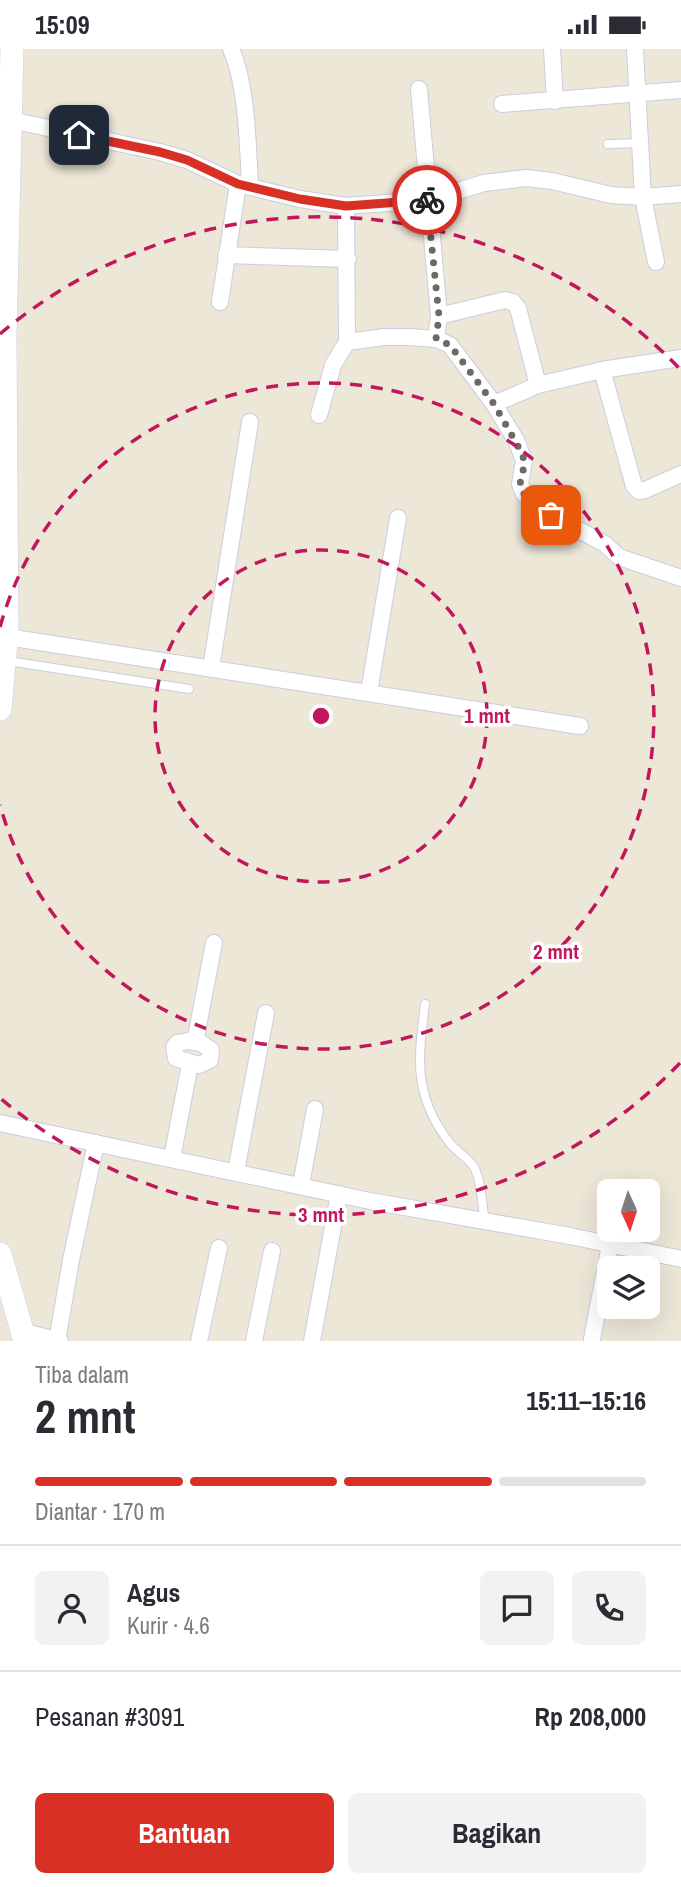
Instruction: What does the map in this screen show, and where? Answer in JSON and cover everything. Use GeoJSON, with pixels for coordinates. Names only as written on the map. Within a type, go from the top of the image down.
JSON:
{"type":"FeatureCollection","features":[{"type":"Feature","properties":{"kind":"main road"},"geometry":{"type":"LineString","coordinates":[[1,698],[5,661],[3,213],[8,52]]}},
{"type":"Feature","properties":{"kind":"main road"},"geometry":{"type":"LineString","coordinates":[[0,1254],[23,1336]]}},
{"type":"Feature","properties":{"kind":"street"},"geometry":{"type":"LineString","coordinates":[[219,302],[226,255],[244,185],[243,108],[237,61],[231,49]]}},
{"type":"Feature","properties":{"kind":"street"},"geometry":{"type":"LineString","coordinates":[[552,49],[555,101]]}},
{"type":"Feature","properties":{"kind":"street"},"geometry":{"type":"LineString","coordinates":[[635,49],[643,198],[656,262]]}},
{"type":"Feature","properties":{"kind":"street"},"geometry":{"type":"LineString","coordinates":[[419,89],[439,316],[436,339]]}},
{"type":"Feature","properties":{"kind":"street"},"geometry":{"type":"LineString","coordinates":[[502,104],[681,90]]}},
{"type":"Feature","properties":{"kind":"street"},"geometry":{"type":"LineString","coordinates":[[7,109],[187,160],[244,185],[300,199],[346,206],[429,200],[484,183],[526,178],[552,181],[588,191],[643,198],[681,194]]}},
{"type":"Feature","properties":{"kind":"street"},"geometry":{"type":"LineString","coordinates":[[319,415],[333,365],[347,342],[346,206]]}},
{"type":"Feature","properties":{"kind":"street"},"geometry":{"type":"LineString","coordinates":[[226,255],[348,259]]}},
{"type":"Feature","properties":{"kind":"street"},"geometry":{"type":"LineString","coordinates":[[439,316],[505,300],[513,302],[518,309],[538,385]]}},
{"type":"Feature","properties":{"kind":"street"},"geometry":{"type":"LineString","coordinates":[[347,342],[384,337],[436,339],[450,345],[494,404],[523,455],[524,466],[520,484],[524,494],[537,505],[605,544],[619,557],[681,578]]}},
{"type":"Feature","properties":{"kind":"street"},"geometry":{"type":"LineString","coordinates":[[494,404],[538,385],[602,370],[681,358]]}},
{"type":"Feature","properties":{"kind":"street"},"geometry":{"type":"LineString","coordinates":[[602,370],[634,486],[639,491],[645,490],[681,474]]}},
{"type":"Feature","properties":{"kind":"street"},"geometry":{"type":"LineString","coordinates":[[211,668],[250,422]]}},
{"type":"Feature","properties":{"kind":"street"},"geometry":{"type":"LineString","coordinates":[[369,692],[398,517]]}},
{"type":"Feature","properties":{"kind":"street"},"geometry":{"type":"LineString","coordinates":[[5,633],[580,726]]}},
{"type":"Feature","properties":{"kind":"street"},"geometry":{"type":"LineString","coordinates":[[172,1158],[190,1064],[176,1059],[174,1047],[183,1041],[195,1042],[214,943]]}},
{"type":"Feature","properties":{"kind":"street"},"geometry":{"type":"LineString","coordinates":[[236,1171],[266,1013]]}},
{"type":"Feature","properties":{"kind":"street"},"geometry":{"type":"LineString","coordinates":[[300,1185],[315,1109]]}},
{"type":"Feature","properties":{"kind":"street"},"geometry":{"type":"LineString","coordinates":[[0,1123],[405,1207],[681,1259]]}},
{"type":"Feature","properties":{"kind":"street"},"geometry":{"type":"LineString","coordinates":[[23,1336],[59,1341],[71,1260],[96,1143]]}},
{"type":"Feature","properties":{"kind":"street"},"geometry":{"type":"LineString","coordinates":[[313,1341],[339,1193]]}},
{"type":"Feature","properties":{"kind":"street"},"geometry":{"type":"LineString","coordinates":[[592,1339],[610,1245]]}},
{"type":"Feature","properties":{"kind":"street"},"geometry":{"type":"LineString","coordinates":[[199,1341],[219,1248]]}},
{"type":"Feature","properties":{"kind":"street"},"geometry":{"type":"LineString","coordinates":[[254,1341],[272,1251]]}},
{"type":"Feature","properties":{"kind":"lane"},"geometry":{"type":"LineString","coordinates":[[608,144],[639,143]]}},
{"type":"Feature","properties":{"kind":"lane"},"geometry":{"type":"LineString","coordinates":[[5,661],[190,689]]}},
{"type":"Feature","properties":{"kind":"lane"},"geometry":{"type":"LineString","coordinates":[[425,1004],[419,1047],[420,1080],[424,1097],[449,1142],[476,1170],[485,1222]]}},
{"type":"Feature","properties":{"kind":"way so far"},"geometry":{"type":"LineString","coordinates":[[427,200],[439,316],[436,339],[450,345],[459,355],[494,404],[523,455],[524,466],[520,484],[524,494],[551,515]]}},
{"type":"Feature","properties":{"kind":"route"},"geometry":{"type":"LineString","coordinates":[[79,135],[160,152],[187,160],[238,184],[300,199],[346,206],[427,200]]}}]}
